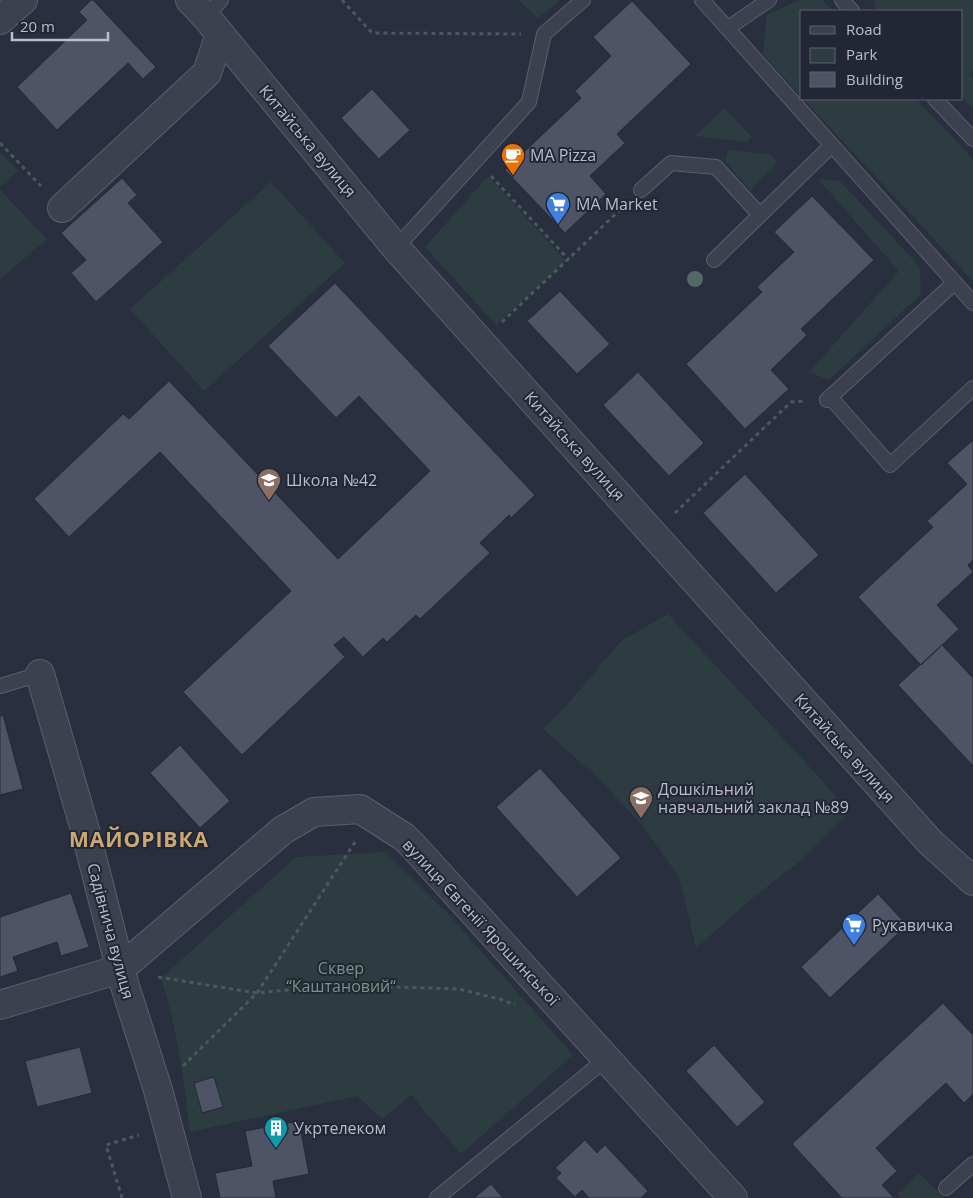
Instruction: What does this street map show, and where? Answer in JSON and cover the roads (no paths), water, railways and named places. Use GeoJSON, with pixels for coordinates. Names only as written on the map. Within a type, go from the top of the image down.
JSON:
{"type":"FeatureCollection","features":[{"type":"Feature","properties":{"kind":"street"},"geometry":{"type":"LineString","coordinates":[[0,20],[24,0]]}},
{"type":"Feature","properties":{"kind":"street"},"geometry":{"type":"LineString","coordinates":[[62,208],[206,73],[209,13]]}},
{"type":"Feature","properties":{"kind":"street","name":"Китайська вулиця"},"geometry":{"type":"LineString","coordinates":[[209,13],[396,248],[930,842],[973,880]]}},
{"type":"Feature","properties":{"kind":"street","name":"Садівнича вулиця"},"geometry":{"type":"LineString","coordinates":[[40,674],[84,826],[120,969],[158,1090],[187,1198]]}},
{"type":"Feature","properties":{"kind":"street","name":"вулиця Євгенії Ярошинської"},"geometry":{"type":"LineString","coordinates":[[120,969],[283,830],[314,812],[360,809],[404,837],[414,847],[733,1198]]}},
{"type":"Feature","properties":{"kind":"street"},"geometry":{"type":"LineString","coordinates":[[0,1005],[120,969]]}},
{"type":"Feature","properties":{"kind":"lane"},"geometry":{"type":"LineString","coordinates":[[396,248],[529,102],[544,34],[583,0]]}},
{"type":"Feature","properties":{"kind":"lane"},"geometry":{"type":"LineString","coordinates":[[702,0],[973,304]]}},
{"type":"Feature","properties":{"kind":"lane"},"geometry":{"type":"LineString","coordinates":[[728,28],[769,0]]}},
{"type":"Feature","properties":{"kind":"lane"},"geometry":{"type":"LineString","coordinates":[[842,0],[851,10]]}},
{"type":"Feature","properties":{"kind":"lane"},"geometry":{"type":"LineString","coordinates":[[936,100],[973,138]]}},
{"type":"Feature","properties":{"kind":"lane"},"geometry":{"type":"LineString","coordinates":[[714,260],[832,145]]}},
{"type":"Feature","properties":{"kind":"lane"},"geometry":{"type":"LineString","coordinates":[[641,190],[671,163],[716,167],[760,215]]}},
{"type":"Feature","properties":{"kind":"lane"},"geometry":{"type":"LineString","coordinates":[[954,283],[829,399],[890,466],[973,388]]}},
{"type":"Feature","properties":{"kind":"lane","name":"Садівнича вулиця"},"geometry":{"type":"LineString","coordinates":[[0,686],[40,674]]}},
{"type":"Feature","properties":{"kind":"lane"},"geometry":{"type":"LineString","coordinates":[[437,1198],[606,1059]]}},
{"type":"Feature","properties":{"kind":"lane"},"geometry":{"type":"LineString","coordinates":[[946,1188],[973,1164]]}},
{"type":"Feature","properties":{"kind":"place","name":"MA Pizza"},"geometry":{"type":"Point","coordinates":[513,176]}},
{"type":"Feature","properties":{"kind":"place","name":"MA Market"},"geometry":{"type":"Point","coordinates":[558,225]}},
{"type":"Feature","properties":{"kind":"place","name":"Школа №42"},"geometry":{"type":"Point","coordinates":[269,501]}},
{"type":"Feature","properties":{"kind":"place","name":"Дошкільний навчальний заклад №89"},"geometry":{"type":"Point","coordinates":[641,819]}},
{"type":"Feature","properties":{"kind":"place","name":"Рукавичка"},"geometry":{"type":"Point","coordinates":[854,946]}},
{"type":"Feature","properties":{"kind":"place","name":"Укртелеком"},"geometry":{"type":"Point","coordinates":[276,1149]}},
{"type":"Feature","properties":{"kind":"district","name":"МАЙОРІВКА"},"geometry":{"type":"Point","coordinates":[139,840]}},
{"type":"Feature","properties":{"kind":"park label","name":"Сквер “Каштановий“"},"geometry":{"type":"Point","coordinates":[341,977]}}]}
